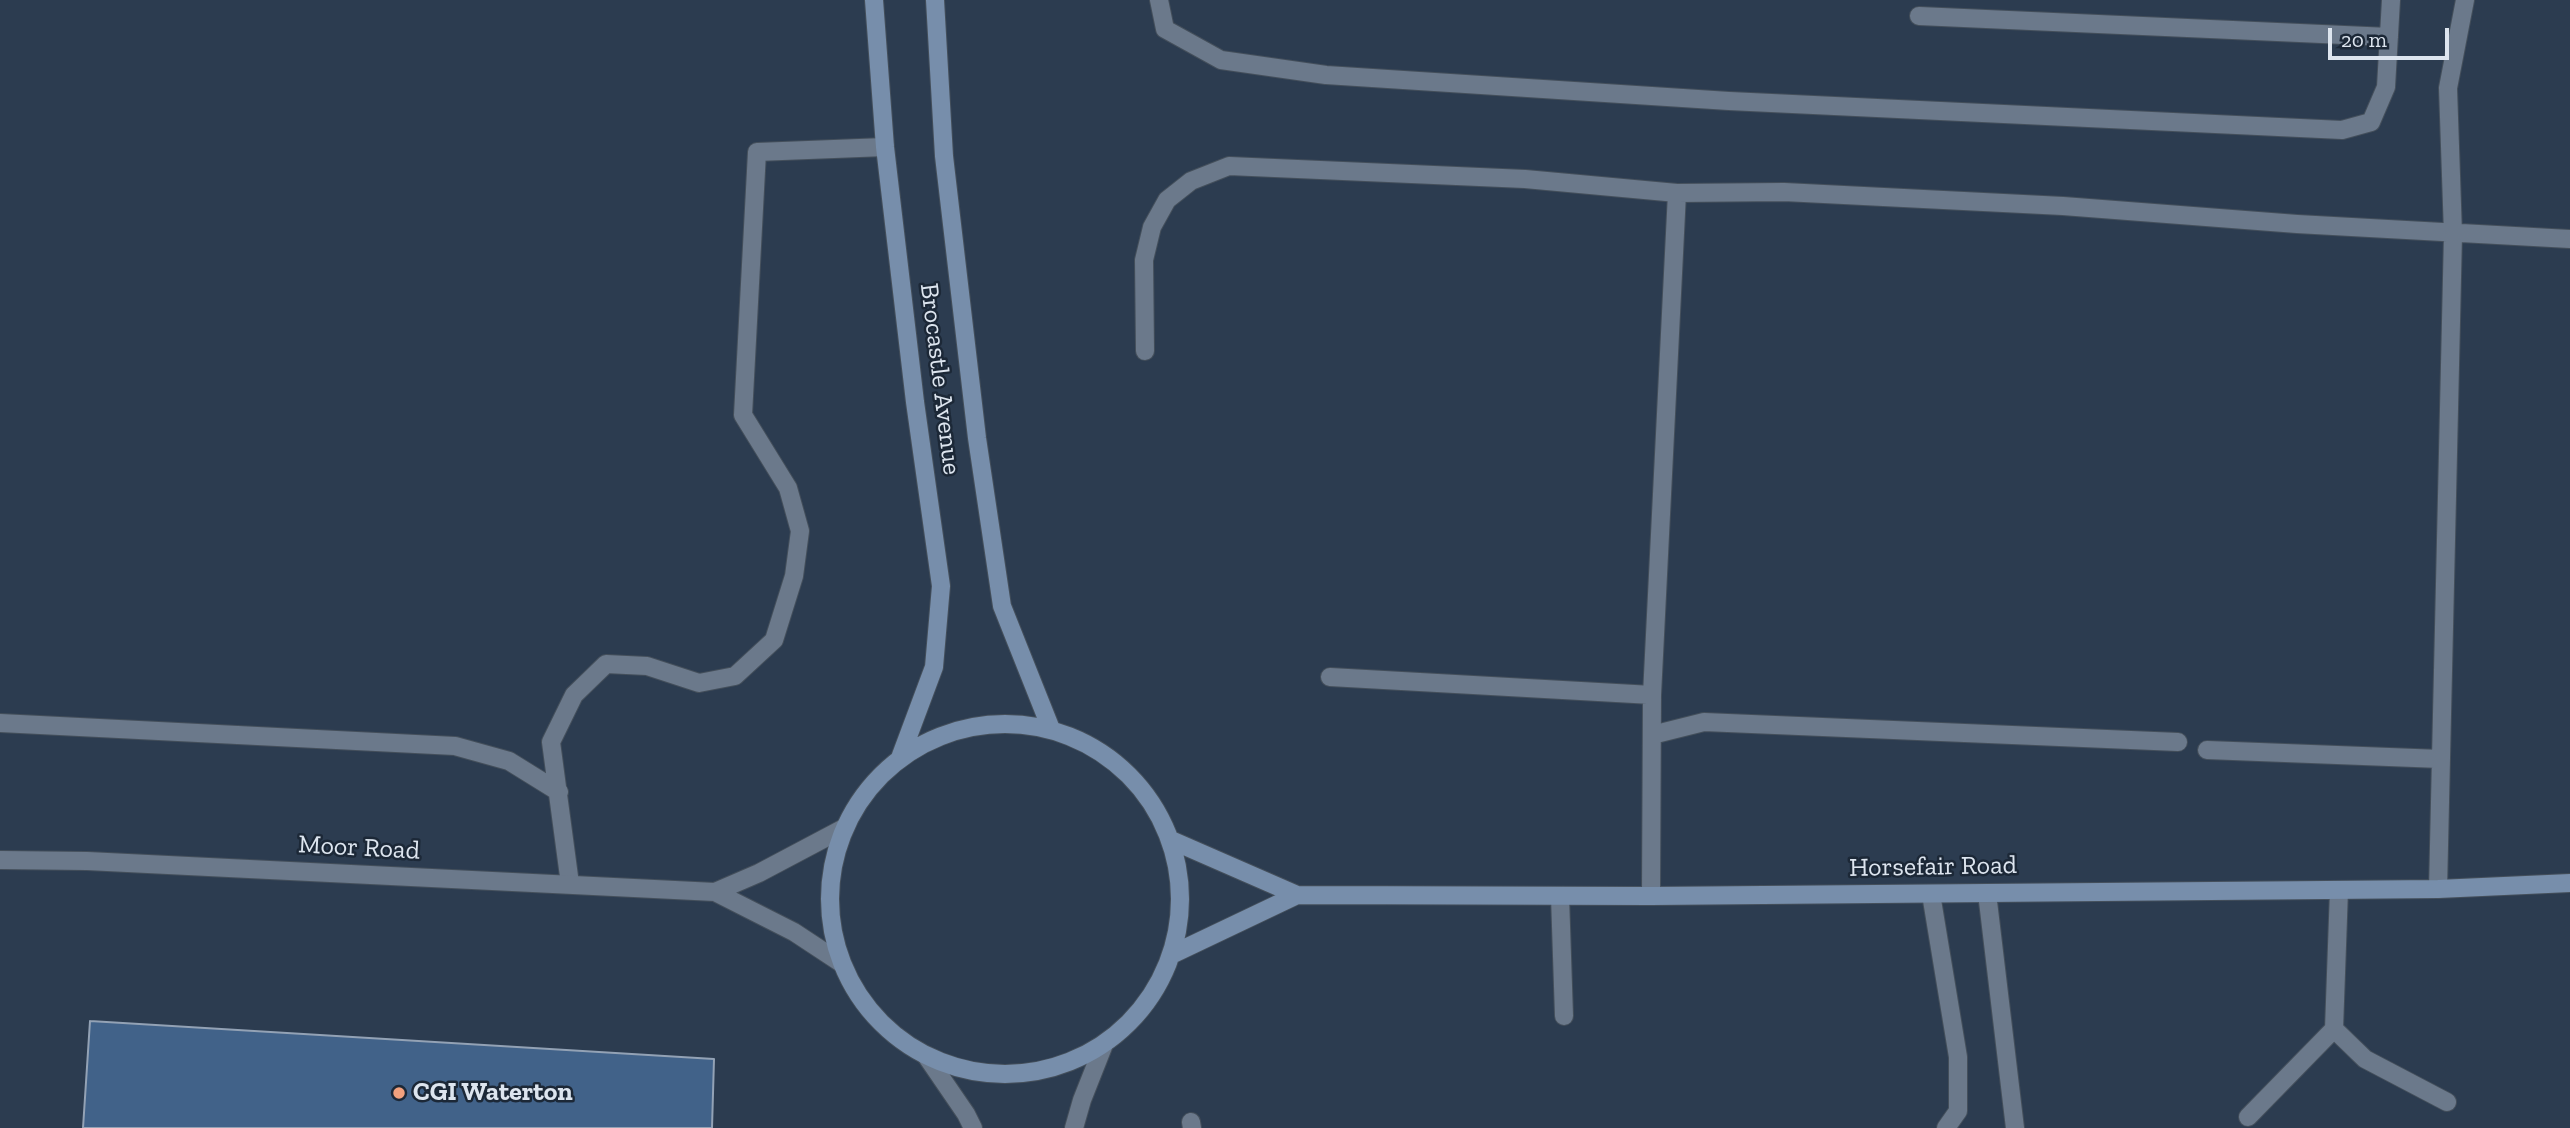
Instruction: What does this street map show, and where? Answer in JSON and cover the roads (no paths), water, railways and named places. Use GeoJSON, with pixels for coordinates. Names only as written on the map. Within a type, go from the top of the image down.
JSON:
{"type":"FeatureCollection","features":[{"type":"Feature","properties":{"kind":"street","name":"Brocastle Avenue"},"geometry":{"type":"LineString","coordinates":[[874,0],[885,147],[915,402],[941,586],[934,667],[900,758]]}},
{"type":"Feature","properties":{"kind":"street","name":"Brocastle Avenue"},"geometry":{"type":"LineString","coordinates":[[935,0],[944,156],[977,438],[1002,606],[1051,729]]}},
{"type":"Feature","properties":{"kind":"street"},"geometry":{"type":"LineString","coordinates":[[1159,0],[1165,29],[1221,60],[1326,75],[1592,93],[2342,130],[2371,122],[2386,87],[2391,0]]}},
{"type":"Feature","properties":{"kind":"street"},"geometry":{"type":"LineString","coordinates":[[2438,889],[2453,233],[2448,89],[2465,0]]}},
{"type":"Feature","properties":{"kind":"street"},"geometry":{"type":"LineString","coordinates":[[1919,16],[2389,37]]}},
{"type":"Feature","properties":{"kind":"street"},"geometry":{"type":"LineString","coordinates":[[570,884],[551,742],[574,695],[606,664],[647,666],[698,683],[735,676],[774,640],[794,576],[800,531],[788,488],[743,415],[757,152],[885,147]]}},
{"type":"Feature","properties":{"kind":"street"},"geometry":{"type":"LineString","coordinates":[[1146,351],[1144,260],[1152,227],[1167,200],[1191,181],[1229,166],[1525,179],[1677,193],[1784,192],[2035,205],[2570,239]]}},
{"type":"Feature","properties":{"kind":"street"},"geometry":{"type":"LineString","coordinates":[[1651,896],[1652,695],[1677,193]]}},
{"type":"Feature","properties":{"kind":"street"},"geometry":{"type":"LineString","coordinates":[[1330,677],[1652,695]]}},
{"type":"Feature","properties":{"kind":"street"},"geometry":{"type":"LineString","coordinates":[[1652,735],[1703,722],[2178,742]]}},
{"type":"Feature","properties":{"kind":"street"},"geometry":{"type":"LineString","coordinates":[[0,723],[455,746],[509,761],[559,792]]}},
{"type":"Feature","properties":{"kind":"street"},"geometry":{"type":"LineString","coordinates":[[998,723],[1051,729],[1090,745],[1125,770],[1153,802],[1171,840],[1182,897],[1173,954],[1146,1007],[1103,1047],[1061,1067],[1016,1075],[970,1072],[927,1057],[891,1033],[862,1001],[841,962],[831,918],[832,872],[844,828],[868,789],[900,758],[947,733],[998,723]]}},
{"type":"Feature","properties":{"kind":"street"},"geometry":{"type":"LineString","coordinates":[[2207,750],[2441,759]]}},
{"type":"Feature","properties":{"kind":"street","name":"Moor Road"},"geometry":{"type":"LineString","coordinates":[[715,891],[759,873],[844,828]]}},
{"type":"Feature","properties":{"kind":"street","name":"Horsefair Road"},"geometry":{"type":"LineString","coordinates":[[1171,840],[1297,895],[1931,894],[2438,889],[2570,883]]}},
{"type":"Feature","properties":{"kind":"street","name":"Moor Road"},"geometry":{"type":"LineString","coordinates":[[0,860],[100,862],[715,891],[794,932],[841,962]]}},
{"type":"Feature","properties":{"kind":"street"},"geometry":{"type":"LineString","coordinates":[[2248,1117],[2334,1029],[2339,890]]}},
{"type":"Feature","properties":{"kind":"street"},"geometry":{"type":"LineString","coordinates":[[1987,893],[2015,1128]]}},
{"type":"Feature","properties":{"kind":"street"},"geometry":{"type":"LineString","coordinates":[[1931,894],[1958,1056],[1958,1111],[1946,1128]]}},
{"type":"Feature","properties":{"kind":"street","name":"Horsefair Road"},"geometry":{"type":"LineString","coordinates":[[1173,954],[1297,895]]}},
{"type":"Feature","properties":{"kind":"street"},"geometry":{"type":"LineString","coordinates":[[1560,896],[1564,1016]]}},
{"type":"Feature","properties":{"kind":"street"},"geometry":{"type":"LineString","coordinates":[[2334,1029],[2365,1059],[2447,1102]]}},
{"type":"Feature","properties":{"kind":"street"},"geometry":{"type":"LineString","coordinates":[[1074,1128],[1103,1047]]}},
{"type":"Feature","properties":{"kind":"street"},"geometry":{"type":"LineString","coordinates":[[927,1057],[973,1128]]}},
{"type":"Feature","properties":{"kind":"place","name":"CGI Waterton"},"geometry":{"type":"Point","coordinates":[399,1093]}}]}
